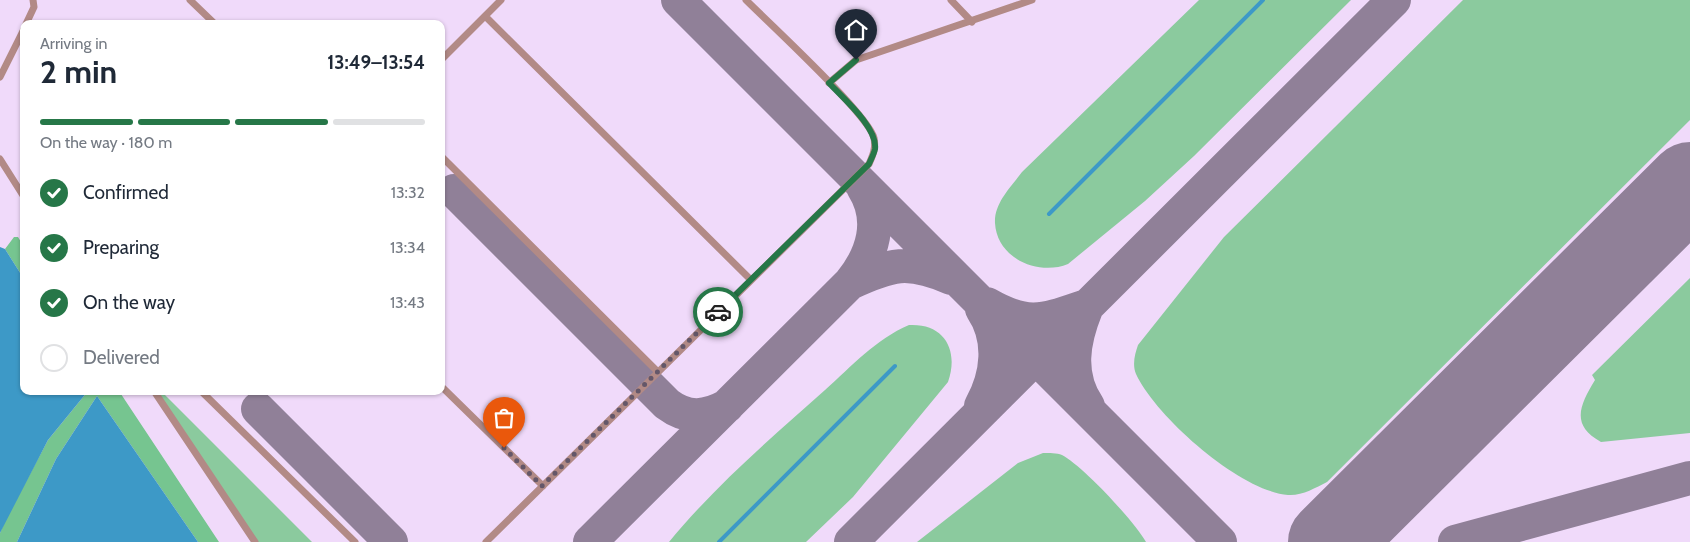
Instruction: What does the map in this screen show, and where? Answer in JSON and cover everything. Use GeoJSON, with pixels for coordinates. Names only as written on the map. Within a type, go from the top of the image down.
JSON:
{"type":"FeatureCollection","features":[{"type":"Feature","properties":{"kind":"lane"},"geometry":{"type":"LineString","coordinates":[[28,20],[34,7],[33,0]]}},
{"type":"Feature","properties":{"kind":"lane"},"geometry":{"type":"LineString","coordinates":[[190,0],[211,20]]}},
{"type":"Feature","properties":{"kind":"lane"},"geometry":{"type":"LineString","coordinates":[[445,56],[501,0]]}},
{"type":"Feature","properties":{"kind":"lane"},"geometry":{"type":"LineString","coordinates":[[486,542],[869,164],[875,150],[874,136],[867,124],[746,0]]}},
{"type":"Feature","properties":{"kind":"lane"},"geometry":{"type":"LineString","coordinates":[[951,0],[972,22]]}},
{"type":"Feature","properties":{"kind":"lane"},"geometry":{"type":"LineString","coordinates":[[829,83],[856,60],[1032,0]]}},
{"type":"Feature","properties":{"kind":"lane"},"geometry":{"type":"LineString","coordinates":[[485,16],[751,280]]}},
{"type":"Feature","properties":{"kind":"lane"},"geometry":{"type":"LineString","coordinates":[[0,77],[20,37]]}},
{"type":"Feature","properties":{"kind":"lane"},"geometry":{"type":"LineString","coordinates":[[0,160],[20,191]]}},
{"type":"Feature","properties":{"kind":"lane"},"geometry":{"type":"LineString","coordinates":[[445,160],[658,372]]}},
{"type":"Feature","properties":{"kind":"lane"},"geometry":{"type":"LineString","coordinates":[[445,390],[542,486]]}},
{"type":"Feature","properties":{"kind":"lane"},"geometry":{"type":"LineString","coordinates":[[157,395],[255,542]]}},
{"type":"Feature","properties":{"kind":"lane"},"geometry":{"type":"LineString","coordinates":[[206,395],[354,542]]}},
{"type":"Feature","properties":{"kind":"green space"},"geometry":{"type":"Polygon","coordinates":[[[1199,0],[1351,0],[1194,156],[1145,201],[1068,264],[1045,268],[1021,262],[1011,255],[1003,246],[998,236],[995,223],[997,209],[1008,189],[1022,172],[1199,0]]]}},
{"type":"Feature","properties":{"kind":"green space"},"geometry":{"type":"Polygon","coordinates":[[[1463,0],[1690,0],[1690,120],[1327,482],[1308,491],[1293,495],[1269,490],[1247,480],[1224,466],[1180,430],[1161,410],[1136,374],[1134,363],[1138,345],[1224,237],[1463,0]]]}},
{"type":"Feature","properties":{"kind":"green space"},"geometry":{"type":"Polygon","coordinates":[[[14,237],[18,237],[20,240],[20,273],[5,249],[14,237]]]}},
{"type":"Feature","properties":{"kind":"green space"},"geometry":{"type":"Polygon","coordinates":[[[1690,278],[1690,433],[1601,442],[1585,429],[1582,422],[1582,406],[1595,380],[1592,375],[1690,278]]]}},
{"type":"Feature","properties":{"kind":"green space"},"geometry":{"type":"Polygon","coordinates":[[[909,325],[932,329],[946,341],[952,360],[948,382],[853,497],[806,542],[669,542],[705,501],[764,444],[875,345],[909,325]]]}},
{"type":"Feature","properties":{"kind":"green space"},"geometry":{"type":"Polygon","coordinates":[[[85,395],[122,395],[219,542],[198,542],[97,396],[56,459],[17,542],[0,542],[0,533],[5,521],[48,440],[85,395]]]}},
{"type":"Feature","properties":{"kind":"green space"},"geometry":{"type":"Polygon","coordinates":[[[160,395],[165,395],[312,542],[258,542],[160,395]]]}},
{"type":"Feature","properties":{"kind":"green space"},"geometry":{"type":"Polygon","coordinates":[[[1043,453],[1062,455],[1082,470],[1120,508],[1146,542],[917,542],[1018,463],[1043,453]]]}},
{"type":"Feature","properties":{"kind":"water"},"geometry":{"type":"Polygon","coordinates":[[[0,247],[5,249],[20,273],[20,395],[85,395],[48,440],[0,533],[0,247]]]}},
{"type":"Feature","properties":{"kind":"water"},"geometry":{"type":"Polygon","coordinates":[[[97,396],[198,542],[17,542],[56,459],[97,396]]]}},
{"type":"Feature","properties":{"kind":"waterway"},"geometry":{"type":"LineString","coordinates":[[1049,214],[1263,0]]}},
{"type":"Feature","properties":{"kind":"waterway"},"geometry":{"type":"LineString","coordinates":[[719,542],[895,366]]}},
{"type":"Feature","properties":{"kind":"taxiway"},"geometry":{"type":"LineString","coordinates":[[678,0],[1220,542]]}},
{"type":"Feature","properties":{"kind":"taxiway"},"geometry":{"type":"LineString","coordinates":[[851,542],[1394,0]]}},
{"type":"Feature","properties":{"kind":"taxiway"},"geometry":{"type":"LineString","coordinates":[[590,542],[850,283],[865,261],[873,237],[873,212],[863,187]]}},
{"type":"Feature","properties":{"kind":"taxiway"},"geometry":{"type":"LineString","coordinates":[[454,191],[667,404],[674,409],[696,415],[711,413],[727,406]]}},
{"type":"Feature","properties":{"kind":"taxiway"},"geometry":{"type":"LineString","coordinates":[[850,283],[877,272],[900,266],[923,268],[951,278]]}},
{"type":"Feature","properties":{"kind":"taxiway"},"geometry":{"type":"LineString","coordinates":[[987,304],[1024,319],[1056,316],[1083,307]]}},
{"type":"Feature","properties":{"kind":"taxiway"},"geometry":{"type":"LineString","coordinates":[[981,406],[991,382],[995,357],[993,332],[982,309]]}},
{"type":"Feature","properties":{"kind":"taxiway"},"geometry":{"type":"LineString","coordinates":[[1086,309],[1078,333],[1074,358],[1077,382],[1088,406]]}},
{"type":"Feature","properties":{"kind":"taxiway"},"geometry":{"type":"LineString","coordinates":[[258,409],[391,542]]}},
{"type":"Feature","properties":{"kind":"taxiway"},"geometry":{"type":"LineString","coordinates":[[1455,542],[1690,478]]}},
{"type":"Feature","properties":{"kind":"taxiway"},"geometry":{"type":"LineString","coordinates":[[1326,542],[1331,542]]}},
{"type":"Feature","properties":{"kind":"runway"},"geometry":{"type":"LineString","coordinates":[[1330,542],[1690,184]]}},
{"type":"Feature","properties":{"kind":"way so far"},"geometry":{"type":"LineString","coordinates":[[504,448],[542,486],[718,312]]}},
{"type":"Feature","properties":{"kind":"route"},"geometry":{"type":"LineString","coordinates":[[718,312],[869,164],[875,150],[874,136],[867,124],[829,83],[856,60]]}}]}
